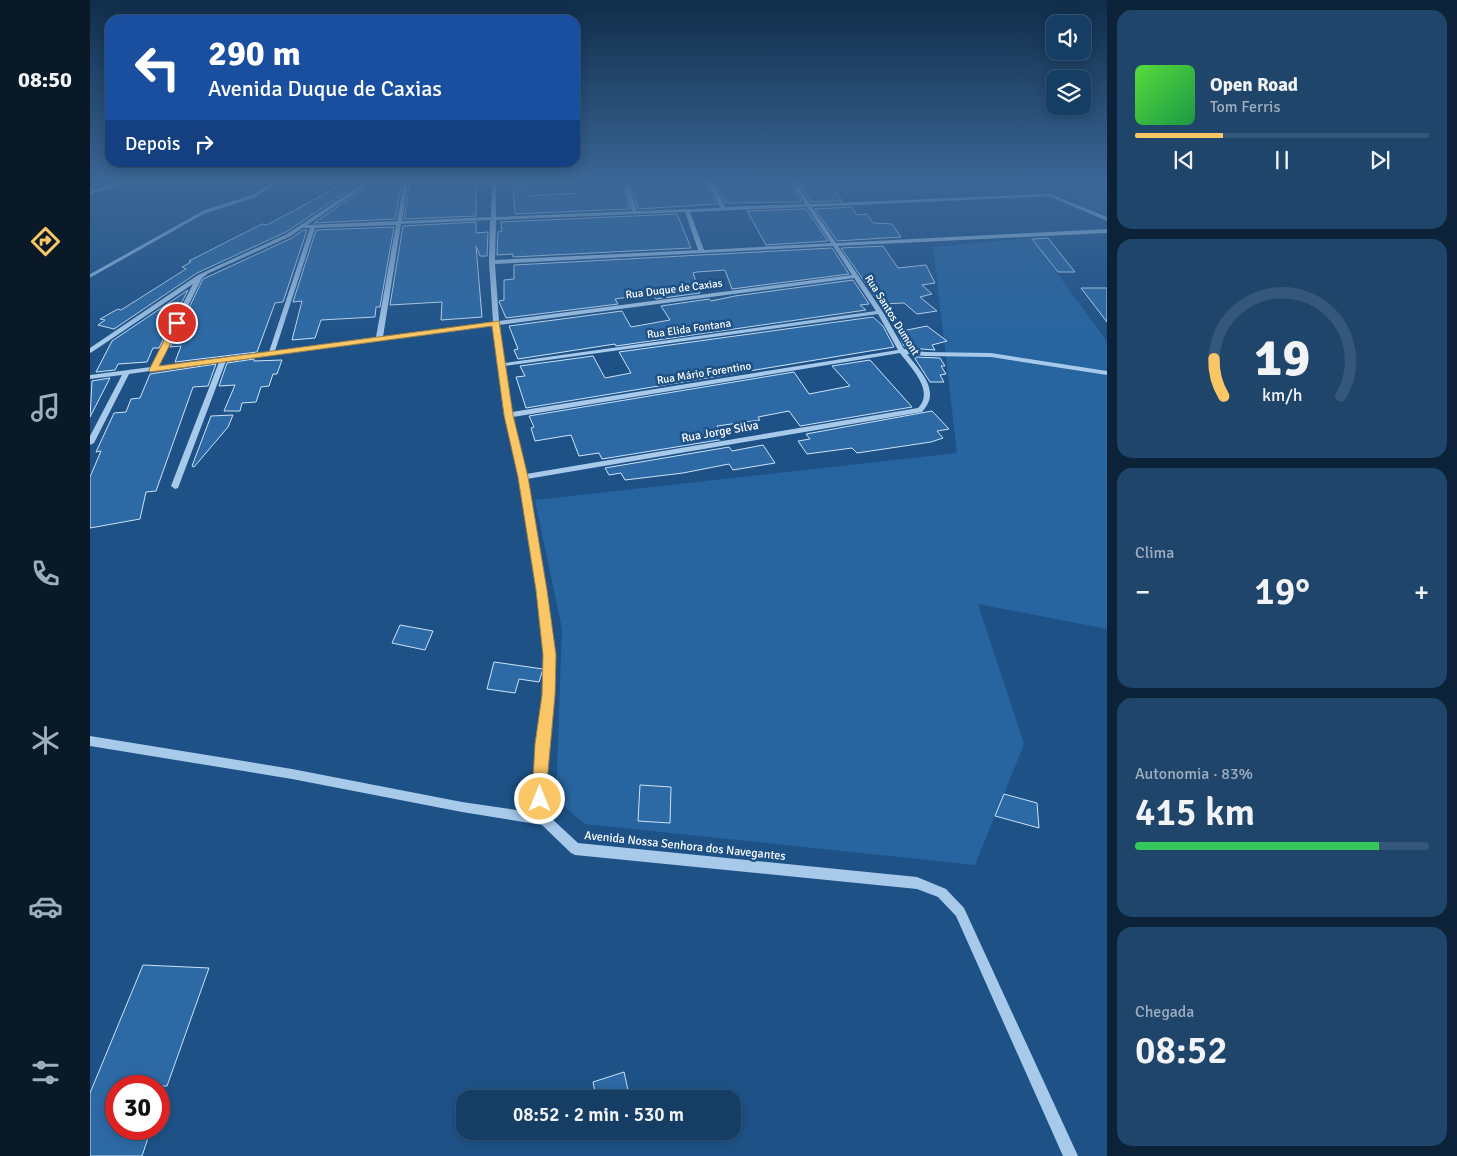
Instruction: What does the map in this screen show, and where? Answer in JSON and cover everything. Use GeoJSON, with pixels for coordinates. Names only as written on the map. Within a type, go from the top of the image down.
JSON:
{"type":"FeatureCollection","features":[{"type":"Feature","properties":{"kind":"street"},"geometry":{"type":"LineString","coordinates":[[90,351],[201,276],[288,235]]}},
{"type":"Feature","properties":{"kind":"street"},"geometry":{"type":"LineString","coordinates":[[271,354],[311,235]]}},
{"type":"Feature","properties":{"kind":"street"},"geometry":{"type":"LineString","coordinates":[[379,339],[398,235]]}},
{"type":"Feature","properties":{"kind":"street"},"geometry":{"type":"LineString","coordinates":[[90,741],[292,774],[462,807],[545,820],[539,784],[549,695],[550,655],[523,477],[509,415],[496,323],[492,235]]}},
{"type":"Feature","properties":{"kind":"street"},"geometry":{"type":"LineString","coordinates":[[696,235],[701,250]]}},
{"type":"Feature","properties":{"kind":"street","name":"Rua Santos Dumont"},"geometry":{"type":"LineString","coordinates":[[828,235],[880,312],[902,351],[924,382],[928,392],[926,404],[920,410]]}},
{"type":"Feature","properties":{"kind":"street"},"geometry":{"type":"LineString","coordinates":[[492,262],[1024,235]]}},
{"type":"Feature","properties":{"kind":"street"},"geometry":{"type":"LineString","coordinates":[[153,370],[201,276]]}},
{"type":"Feature","properties":{"kind":"street","name":"Rua Duque de Caxias"},"geometry":{"type":"LineString","coordinates":[[90,377],[223,361],[856,276]]}},
{"type":"Feature","properties":{"kind":"street","name":"Rua Elida Fontana"},"geometry":{"type":"LineString","coordinates":[[502,365],[880,312]]}},
{"type":"Feature","properties":{"kind":"street","name":"Rua Mário Forentino"},"geometry":{"type":"LineString","coordinates":[[509,415],[902,351],[925,354],[991,355],[1107,373]]}},
{"type":"Feature","properties":{"kind":"street"},"geometry":{"type":"LineString","coordinates":[[175,486],[223,361]]}},
{"type":"Feature","properties":{"kind":"street"},"geometry":{"type":"LineString","coordinates":[[90,443],[126,373]]}},
{"type":"Feature","properties":{"kind":"street","name":"Rua Jorge Silva"},"geometry":{"type":"LineString","coordinates":[[523,477],[920,410]]}},
{"type":"Feature","properties":{"kind":"street","name":"Avenida Nossa Senhora dos Navegantes"},"geometry":{"type":"LineString","coordinates":[[545,820],[575,849],[918,883],[942,892],[960,912],[1071,1156]]}},
{"type":"Feature","properties":{"kind":"shaded area"},"geometry":{"type":"Polygon","coordinates":[[[1031,238],[1107,341],[1107,629],[978,604],[1024,744],[975,865],[585,824],[556,799],[562,629],[535,500],[957,453],[933,247],[1031,238]]]}},
{"type":"Feature","properties":{"kind":"building"},"geometry":{"type":"Polygon","coordinates":[[[240,235],[280,235],[197,273],[114,329],[98,325],[105,320],[100,319],[118,309],[121,310],[186,269],[182,267],[191,262],[189,261],[240,235]]]}},
{"type":"Feature","properties":{"kind":"building"},"geometry":{"type":"Polygon","coordinates":[[[296,235],[305,235],[283,302],[275,303],[257,352],[175,362],[181,346],[170,347],[203,279],[296,235]]]}},
{"type":"Feature","properties":{"kind":"building"},"geometry":{"type":"Polygon","coordinates":[[[314,235],[393,235],[380,307],[376,307],[375,317],[321,320],[315,338],[292,340],[302,301],[293,302],[314,235]]]}},
{"type":"Feature","properties":{"kind":"building"},"geometry":{"type":"Polygon","coordinates":[[[402,235],[488,235],[487,256],[480,256],[476,246],[482,317],[441,320],[442,302],[390,305],[402,235]]]}},
{"type":"Feature","properties":{"kind":"building"},"geometry":{"type":"Polygon","coordinates":[[[498,235],[686,235],[691,248],[513,257],[513,254],[497,255],[498,235]]]}},
{"type":"Feature","properties":{"kind":"building"},"geometry":{"type":"Polygon","coordinates":[[[760,235],[824,235],[828,241],[766,245],[760,235]]]}},
{"type":"Feature","properties":{"kind":"building"},"geometry":{"type":"Polygon","coordinates":[[[833,235],[900,235],[901,237],[837,241],[833,235]]]}},
{"type":"Feature","properties":{"kind":"building"},"geometry":{"type":"Polygon","coordinates":[[[1048,238],[1075,272],[1058,272],[1032,239],[1048,238]]]}},
{"type":"Feature","properties":{"kind":"building"},"geometry":{"type":"Polygon","coordinates":[[[883,246],[898,268],[926,265],[935,283],[922,285],[932,294],[920,297],[937,311],[917,314],[904,303],[880,304],[841,248],[883,246]]]}},
{"type":"Feature","properties":{"kind":"building"},"geometry":{"type":"Polygon","coordinates":[[[832,248],[849,274],[732,289],[725,270],[697,272],[693,273],[700,293],[656,299],[654,296],[629,297],[615,299],[618,304],[506,318],[499,301],[504,300],[504,280],[514,279],[514,265],[832,248]]]}},
{"type":"Feature","properties":{"kind":"building"},"geometry":{"type":"Polygon","coordinates":[[[853,280],[869,304],[860,305],[866,310],[616,346],[615,344],[518,359],[514,350],[518,349],[509,326],[622,311],[631,327],[670,320],[661,306],[709,299],[711,301],[853,280]]]}},
{"type":"Feature","properties":{"kind":"building"},"geometry":{"type":"Polygon","coordinates":[[[1081,288],[1107,288],[1107,322],[1081,288]]]}},
{"type":"Feature","properties":{"kind":"building"},"geometry":{"type":"Polygon","coordinates":[[[188,290],[159,348],[153,348],[147,362],[118,364],[115,370],[96,372],[112,341],[188,290]]]}},
{"type":"Feature","properties":{"kind":"building"},"geometry":{"type":"Polygon","coordinates":[[[873,317],[883,326],[894,347],[526,408],[516,377],[525,376],[520,366],[593,356],[605,378],[631,373],[619,352],[873,317]]]}},
{"type":"Feature","properties":{"kind":"building"},"geometry":{"type":"Polygon","coordinates":[[[927,326],[947,341],[932,345],[935,350],[908,348],[904,346],[897,332],[927,326]]]}},
{"type":"Feature","properties":{"kind":"building"},"geometry":{"type":"Polygon","coordinates":[[[914,357],[940,358],[945,366],[941,366],[946,374],[940,375],[944,382],[930,382],[914,357]]]}},
{"type":"Feature","properties":{"kind":"building"},"geometry":{"type":"Polygon","coordinates":[[[254,359],[254,361],[282,360],[277,374],[273,374],[269,386],[261,387],[256,402],[242,403],[240,411],[224,411],[235,385],[219,386],[227,363],[254,359]]]}},
{"type":"Feature","properties":{"kind":"building"},"geometry":{"type":"Polygon","coordinates":[[[870,360],[912,407],[800,426],[789,411],[758,417],[760,420],[717,426],[725,439],[602,459],[599,453],[579,456],[571,435],[535,441],[531,428],[534,427],[529,416],[794,372],[809,394],[850,386],[832,366],[870,360]]]}},
{"type":"Feature","properties":{"kind":"building"},"geometry":{"type":"Polygon","coordinates":[[[216,364],[208,386],[193,387],[156,491],[146,492],[140,519],[90,528],[90,477],[101,451],[96,452],[114,413],[126,412],[131,399],[140,398],[150,374],[216,364]]]}},
{"type":"Feature","properties":{"kind":"building"},"geometry":{"type":"Polygon","coordinates":[[[110,378],[90,417],[92,381],[110,378]]]}},
{"type":"Feature","properties":{"kind":"building"},"geometry":{"type":"Polygon","coordinates":[[[932,411],[949,429],[937,431],[943,438],[931,442],[857,453],[852,448],[807,454],[798,441],[810,439],[806,434],[932,411]]]}},
{"type":"Feature","properties":{"kind":"building"},"geometry":{"type":"Polygon","coordinates":[[[233,415],[228,427],[194,467],[192,466],[211,416],[233,415]]]}},
{"type":"Feature","properties":{"kind":"building"},"geometry":{"type":"Polygon","coordinates":[[[763,445],[775,463],[733,470],[729,464],[683,473],[625,480],[621,473],[609,475],[605,468],[729,447],[732,451],[763,445]]]}},
{"type":"Feature","properties":{"kind":"building"},"geometry":{"type":"Polygon","coordinates":[[[400,625],[433,631],[425,650],[392,643],[400,625]]]}},
{"type":"Feature","properties":{"kind":"building"},"geometry":{"type":"Polygon","coordinates":[[[494,662],[543,669],[539,682],[519,679],[515,693],[487,689],[494,662]]]}},
{"type":"Feature","properties":{"kind":"building"},"geometry":{"type":"Polygon","coordinates":[[[640,785],[671,787],[670,823],[638,821],[640,785]]]}},
{"type":"Feature","properties":{"kind":"building"},"geometry":{"type":"Polygon","coordinates":[[[1004,794],[1037,803],[1039,828],[995,816],[1004,794]]]}},
{"type":"Feature","properties":{"kind":"building"},"geometry":{"type":"Polygon","coordinates":[[[143,965],[209,968],[170,1078],[170,1075],[105,1075],[105,1140],[147,1140],[142,1156],[90,1156],[90,1093],[143,965]]]}},
{"type":"Feature","properties":{"kind":"building"},"geometry":{"type":"Polygon","coordinates":[[[624,1072],[628,1090],[595,1090],[593,1082],[624,1072]]]}},
{"type":"Feature","properties":{"kind":"waterway"},"geometry":{"type":"LineString","coordinates":[[90,276],[163,235]]}},
{"type":"Feature","properties":{"kind":"route"},"geometry":{"type":"LineString","coordinates":[[177,323],[153,370],[496,323],[509,415],[523,477],[542,590],[550,655],[549,695],[539,784],[540,799]]}}]}
